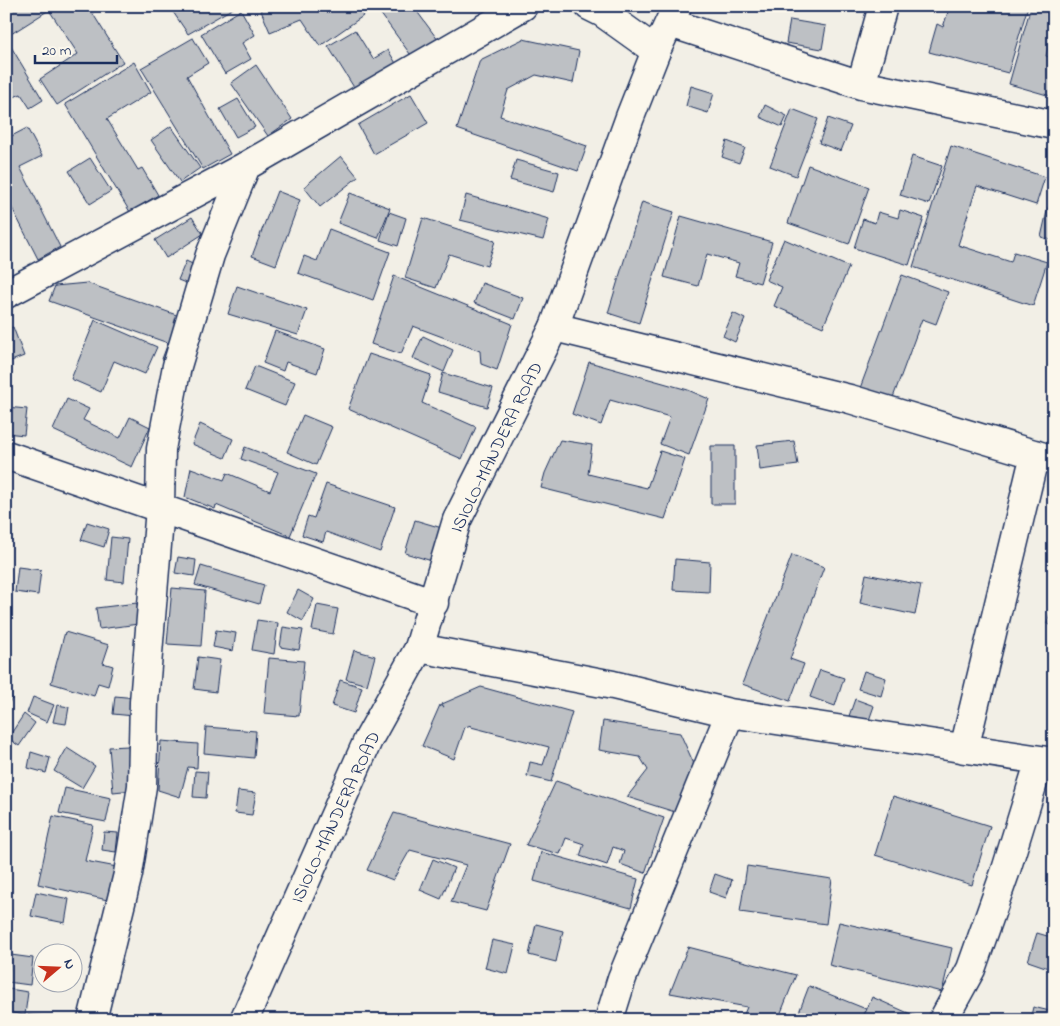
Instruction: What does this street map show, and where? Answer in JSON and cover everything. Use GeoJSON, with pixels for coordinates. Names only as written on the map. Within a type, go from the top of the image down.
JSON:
{"type":"FeatureCollection","features":[{"type":"Feature","properties":{"kind":"main road"},"geometry":{"type":"LineString","coordinates":[[6,294],[246,166],[523,6]]}},
{"type":"Feature","properties":{"kind":"main road"},"geometry":{"type":"LineString","coordinates":[[589,6],[603,13],[656,51]]}},
{"type":"Feature","properties":{"kind":"main road"},"geometry":{"type":"LineString","coordinates":[[861,85],[883,6]]}},
{"type":"Feature","properties":{"kind":"main road"},"geometry":{"type":"LineString","coordinates":[[674,14],[861,85],[1054,125]]}},
{"type":"Feature","properties":{"kind":"main road","name":"ISIOLO-MANDERA ROAD"},"geometry":{"type":"LineString","coordinates":[[244,1020],[368,740],[419,648],[434,603],[457,520],[554,327],[656,51],[674,14]]}},
{"type":"Feature","properties":{"kind":"main road"},"geometry":{"type":"LineString","coordinates":[[92,1020],[128,874],[142,786],[144,702],[160,508],[161,449],[177,366],[210,255],[246,166]]}},
{"type":"Feature","properties":{"kind":"main road"},"geometry":{"type":"LineString","coordinates":[[554,327],[850,399],[1044,457],[964,749]]}},
{"type":"Feature","properties":{"kind":"main road"},"geometry":{"type":"LineString","coordinates":[[6,455],[434,603]]}},
{"type":"Feature","properties":{"kind":"main road"},"geometry":{"type":"LineString","coordinates":[[419,648],[613,685],[730,713],[1047,761],[971,969],[943,1020]]}},
{"type":"Feature","properties":{"kind":"main road"},"geometry":{"type":"LineString","coordinates":[[609,1020],[622,978],[730,713]]}},
{"type":"Feature","properties":{"kind":"building"},"geometry":{"type":"Polygon","coordinates":[[[6,6],[88,6],[123,62],[57,105],[40,79],[78,54],[49,10],[11,34],[6,26],[6,6]]]}},
{"type":"Feature","properties":{"kind":"building"},"geometry":{"type":"Polygon","coordinates":[[[169,6],[237,6],[188,34],[169,6]]]}},
{"type":"Feature","properties":{"kind":"building"},"geometry":{"type":"Polygon","coordinates":[[[259,6],[357,6],[363,16],[320,46],[302,19],[270,32],[259,6]]]}},
{"type":"Feature","properties":{"kind":"building"},"geometry":{"type":"Polygon","coordinates":[[[375,6],[413,6],[438,40],[413,58],[375,6]]]}},
{"type":"Feature","properties":{"kind":"building"},"geometry":{"type":"Polygon","coordinates":[[[950,6],[1028,6],[1008,73],[929,52],[937,24],[943,27],[950,6]]]}},
{"type":"Feature","properties":{"kind":"building"},"geometry":{"type":"Polygon","coordinates":[[[1031,6],[1054,6],[1054,40],[1050,39],[1046,56],[1054,58],[1054,97],[1009,84],[1031,6]]]}},
{"type":"Feature","properties":{"kind":"building"},"geometry":{"type":"Polygon","coordinates":[[[241,10],[255,35],[242,43],[251,59],[225,74],[201,34],[241,10]]]}},
{"type":"Feature","properties":{"kind":"building"},"geometry":{"type":"Polygon","coordinates":[[[790,20],[826,26],[822,49],[786,43],[790,20]]]}},
{"type":"Feature","properties":{"kind":"building"},"geometry":{"type":"Polygon","coordinates":[[[355,30],[373,59],[388,50],[397,65],[355,89],[328,46],[355,30]]]}},
{"type":"Feature","properties":{"kind":"building"},"geometry":{"type":"Polygon","coordinates":[[[193,38],[208,63],[187,76],[230,154],[203,169],[141,68],[193,38]]]}},
{"type":"Feature","properties":{"kind":"building"},"geometry":{"type":"Polygon","coordinates":[[[523,39],[579,51],[573,83],[536,75],[508,90],[500,116],[587,146],[578,171],[457,129],[480,60],[523,39]]]}},
{"type":"Feature","properties":{"kind":"building"},"geometry":{"type":"Polygon","coordinates":[[[10,45],[43,100],[30,108],[21,94],[7,100],[6,98],[6,48],[10,45]]]}},
{"type":"Feature","properties":{"kind":"building"},"geometry":{"type":"Polygon","coordinates":[[[134,62],[151,92],[107,119],[138,170],[142,168],[158,195],[130,212],[65,104],[134,62]]]}},
{"type":"Feature","properties":{"kind":"building"},"geometry":{"type":"Polygon","coordinates":[[[256,65],[292,119],[268,136],[231,83],[256,65]]]}},
{"type":"Feature","properties":{"kind":"building"},"geometry":{"type":"Polygon","coordinates":[[[691,86],[714,93],[708,113],[686,106],[691,86]]]}},
{"type":"Feature","properties":{"kind":"building"},"geometry":{"type":"Polygon","coordinates":[[[411,94],[428,123],[374,154],[358,125],[411,94]]]}},
{"type":"Feature","properties":{"kind":"building"},"geometry":{"type":"Polygon","coordinates":[[[238,99],[255,127],[236,137],[220,109],[238,99]]]}},
{"type":"Feature","properties":{"kind":"building"},"geometry":{"type":"Polygon","coordinates":[[[765,105],[787,116],[782,127],[760,117],[765,105]]]}},
{"type":"Feature","properties":{"kind":"building"},"geometry":{"type":"Polygon","coordinates":[[[792,109],[818,119],[796,176],[770,166],[792,109]]]}},
{"type":"Feature","properties":{"kind":"building"},"geometry":{"type":"Polygon","coordinates":[[[828,118],[851,126],[841,151],[819,143],[828,118]]]}},
{"type":"Feature","properties":{"kind":"building"},"geometry":{"type":"Polygon","coordinates":[[[171,126],[200,168],[180,182],[151,140],[171,126]]]}},
{"type":"Feature","properties":{"kind":"building"},"geometry":{"type":"Polygon","coordinates":[[[27,128],[42,156],[20,167],[60,247],[38,259],[6,196],[6,139],[27,128]]]}},
{"type":"Feature","properties":{"kind":"building"},"geometry":{"type":"Polygon","coordinates":[[[727,141],[745,148],[739,163],[722,157],[727,141]]]}},
{"type":"Feature","properties":{"kind":"building"},"geometry":{"type":"Polygon","coordinates":[[[951,146],[1045,177],[1036,205],[977,186],[958,245],[1011,262],[1014,252],[1047,262],[1033,306],[913,267],[951,146]]]}},
{"type":"Feature","properties":{"kind":"building"},"geometry":{"type":"Polygon","coordinates":[[[341,156],[358,177],[320,207],[304,187],[341,156]]]}},
{"type":"Feature","properties":{"kind":"building"},"geometry":{"type":"Polygon","coordinates":[[[912,156],[942,166],[929,204],[900,195],[912,156]]]}},
{"type":"Feature","properties":{"kind":"building"},"geometry":{"type":"Polygon","coordinates":[[[90,158],[111,191],[90,204],[69,171],[90,158]]]}},
{"type":"Feature","properties":{"kind":"building"},"geometry":{"type":"Polygon","coordinates":[[[516,160],[559,172],[554,192],[510,180],[516,160]]]}},
{"type":"Feature","properties":{"kind":"building"},"geometry":{"type":"Polygon","coordinates":[[[808,165],[869,187],[849,244],[788,223],[808,165]]]}},
{"type":"Feature","properties":{"kind":"building"},"geometry":{"type":"Polygon","coordinates":[[[277,191],[300,200],[276,265],[252,256],[277,191]]]}},
{"type":"Feature","properties":{"kind":"building"},"geometry":{"type":"Polygon","coordinates":[[[350,193],[390,208],[378,238],[338,223],[350,193]]]}},
{"type":"Feature","properties":{"kind":"building"},"geometry":{"type":"Polygon","coordinates":[[[466,195],[549,219],[543,240],[460,220],[466,195]]]}},
{"type":"Feature","properties":{"kind":"building"},"geometry":{"type":"Polygon","coordinates":[[[642,202],[674,212],[639,323],[608,313],[642,202]]]}},
{"type":"Feature","properties":{"kind":"building"},"geometry":{"type":"Polygon","coordinates":[[[1048,207],[1054,209],[1054,241],[1041,237],[1048,207]]]}},
{"type":"Feature","properties":{"kind":"building"},"geometry":{"type":"Polygon","coordinates":[[[900,210],[924,218],[909,265],[854,248],[863,219],[875,223],[878,212],[898,218],[900,210]]]}},
{"type":"Feature","properties":{"kind":"building"},"geometry":{"type":"Polygon","coordinates":[[[389,212],[406,218],[398,246],[380,240],[389,212]]]}},
{"type":"Feature","properties":{"kind":"building"},"geometry":{"type":"Polygon","coordinates":[[[681,216],[772,242],[760,283],[735,276],[739,263],[707,254],[698,286],[664,277],[681,216]]]}},
{"type":"Feature","properties":{"kind":"building"},"geometry":{"type":"Polygon","coordinates":[[[192,217],[203,234],[166,258],[155,240],[192,217]]]}},
{"type":"Feature","properties":{"kind":"building"},"geometry":{"type":"Polygon","coordinates":[[[423,218],[495,241],[487,266],[449,254],[436,288],[405,278],[423,218]]]}},
{"type":"Feature","properties":{"kind":"building"},"geometry":{"type":"Polygon","coordinates":[[[329,229],[390,252],[373,300],[298,273],[304,256],[317,261],[329,229]]]}},
{"type":"Feature","properties":{"kind":"building"},"geometry":{"type":"Polygon","coordinates":[[[784,239],[849,267],[823,327],[774,306],[782,287],[766,280],[784,239]]]}},
{"type":"Feature","properties":{"kind":"building"},"geometry":{"type":"Polygon","coordinates":[[[186,261],[201,268],[193,286],[178,280],[186,261]]]}},
{"type":"Feature","properties":{"kind":"building"},"geometry":{"type":"Polygon","coordinates":[[[902,275],[948,292],[936,324],[922,319],[891,403],[859,391],[902,275]]]}},
{"type":"Feature","properties":{"kind":"building"},"geometry":{"type":"Polygon","coordinates":[[[394,276],[512,324],[497,370],[481,364],[480,351],[413,326],[401,354],[371,344],[394,276]]]}},
{"type":"Feature","properties":{"kind":"building"},"geometry":{"type":"Polygon","coordinates":[[[87,283],[182,317],[167,361],[162,359],[168,343],[49,301],[55,286],[87,283]]]}},
{"type":"Feature","properties":{"kind":"building"},"geometry":{"type":"Polygon","coordinates":[[[482,283],[523,298],[515,319],[474,303],[482,283]]]}},
{"type":"Feature","properties":{"kind":"building"},"geometry":{"type":"Polygon","coordinates":[[[237,286],[307,310],[298,335],[228,314],[237,286]]]}},
{"type":"Feature","properties":{"kind":"building"},"geometry":{"type":"Polygon","coordinates":[[[733,313],[745,319],[735,342],[723,336],[733,313]]]}},
{"type":"Feature","properties":{"kind":"building"},"geometry":{"type":"Polygon","coordinates":[[[95,320],[157,347],[145,374],[114,361],[101,392],[71,379],[95,320]]]}},
{"type":"Feature","properties":{"kind":"building"},"geometry":{"type":"Polygon","coordinates":[[[13,327],[24,356],[6,363],[6,329],[13,327]]]}},
{"type":"Feature","properties":{"kind":"building"},"geometry":{"type":"Polygon","coordinates":[[[275,331],[325,349],[317,373],[286,362],[283,371],[263,363],[275,331]]]}},
{"type":"Feature","properties":{"kind":"building"},"geometry":{"type":"Polygon","coordinates":[[[423,336],[453,350],[444,372],[413,358],[423,336]]]}},
{"type":"Feature","properties":{"kind":"building"},"geometry":{"type":"Polygon","coordinates":[[[369,354],[431,375],[422,403],[476,427],[462,459],[348,409],[369,354]]]}},
{"type":"Feature","properties":{"kind":"building"},"geometry":{"type":"Polygon","coordinates":[[[589,362],[688,390],[709,399],[689,455],[660,444],[670,417],[610,400],[601,425],[572,414],[589,362]]]}},
{"type":"Feature","properties":{"kind":"building"},"geometry":{"type":"Polygon","coordinates":[[[255,366],[295,382],[285,406],[245,390],[255,366]]]}},
{"type":"Feature","properties":{"kind":"building"},"geometry":{"type":"Polygon","coordinates":[[[443,373],[493,388],[487,407],[438,392],[443,373]]]}},
{"type":"Feature","properties":{"kind":"building"},"geometry":{"type":"Polygon","coordinates":[[[67,399],[89,409],[83,420],[120,438],[130,417],[150,427],[132,467],[53,430],[67,399]]]}},
{"type":"Feature","properties":{"kind":"building"},"geometry":{"type":"Polygon","coordinates":[[[6,407],[27,409],[24,435],[6,433],[6,407]]]}},
{"type":"Feature","properties":{"kind":"building"},"geometry":{"type":"Polygon","coordinates":[[[303,415],[332,427],[316,465],[287,452],[303,415]]]}},
{"type":"Feature","properties":{"kind":"building"},"geometry":{"type":"Polygon","coordinates":[[[200,424],[233,439],[225,458],[192,444],[200,424]]]}},
{"type":"Feature","properties":{"kind":"building"},"geometry":{"type":"Polygon","coordinates":[[[560,440],[592,445],[588,474],[647,488],[660,451],[685,459],[665,519],[541,488],[545,473],[560,440]]]}},
{"type":"Feature","properties":{"kind":"building"},"geometry":{"type":"Polygon","coordinates":[[[794,441],[798,465],[760,470],[757,445],[794,441]]]}},
{"type":"Feature","properties":{"kind":"building"},"geometry":{"type":"Polygon","coordinates":[[[711,446],[735,446],[735,504],[711,504],[711,446]]]}},
{"type":"Feature","properties":{"kind":"building"},"geometry":{"type":"Polygon","coordinates":[[[245,447],[316,474],[290,536],[216,505],[215,509],[185,497],[191,468],[224,480],[227,473],[270,491],[278,472],[241,459],[245,447]]]}},
{"type":"Feature","properties":{"kind":"building"},"geometry":{"type":"Polygon","coordinates":[[[326,484],[395,507],[380,552],[326,532],[323,542],[302,535],[308,516],[314,518],[326,484]]]}},
{"type":"Feature","properties":{"kind":"building"},"geometry":{"type":"Polygon","coordinates":[[[415,520],[442,528],[432,561],[405,553],[415,520]]]}},
{"type":"Feature","properties":{"kind":"building"},"geometry":{"type":"Polygon","coordinates":[[[87,522],[109,529],[104,547],[81,540],[87,522]]]}},
{"type":"Feature","properties":{"kind":"building"},"geometry":{"type":"Polygon","coordinates":[[[111,537],[128,539],[124,582],[107,580],[111,537]]]}},
{"type":"Feature","properties":{"kind":"building"},"geometry":{"type":"Polygon","coordinates":[[[792,555],[824,567],[790,659],[804,664],[790,701],[742,684],[792,555]]]}},
{"type":"Feature","properties":{"kind":"building"},"geometry":{"type":"Polygon","coordinates":[[[178,557],[196,560],[194,576],[175,573],[178,557]]]}},
{"type":"Feature","properties":{"kind":"building"},"geometry":{"type":"Polygon","coordinates":[[[675,559],[710,562],[709,592],[673,590],[675,559]]]}},
{"type":"Feature","properties":{"kind":"building"},"geometry":{"type":"Polygon","coordinates":[[[201,566],[264,585],[259,604],[195,585],[201,566]]]}},
{"type":"Feature","properties":{"kind":"building"},"geometry":{"type":"Polygon","coordinates":[[[18,567],[41,570],[38,595],[15,592],[18,567]]]}},
{"type":"Feature","properties":{"kind":"building"},"geometry":{"type":"Polygon","coordinates":[[[866,574],[921,585],[915,615],[860,603],[866,574]]]}},
{"type":"Feature","properties":{"kind":"building"},"geometry":{"type":"Polygon","coordinates":[[[172,588],[205,591],[201,646],[167,644],[172,588]]]}},
{"type":"Feature","properties":{"kind":"building"},"geometry":{"type":"Polygon","coordinates":[[[298,590],[314,599],[303,621],[287,612],[298,590]]]}},
{"type":"Feature","properties":{"kind":"building"},"geometry":{"type":"Polygon","coordinates":[[[1054,597],[1054,626],[1047,624],[1054,597]]]}},
{"type":"Feature","properties":{"kind":"building"},"geometry":{"type":"Polygon","coordinates":[[[137,603],[139,624],[99,629],[96,608],[137,603]]]}},
{"type":"Feature","properties":{"kind":"building"},"geometry":{"type":"Polygon","coordinates":[[[317,605],[338,609],[333,634],[312,630],[317,605]]]}},
{"type":"Feature","properties":{"kind":"building"},"geometry":{"type":"Polygon","coordinates":[[[257,620],[278,623],[274,654],[252,650],[257,620]]]}},
{"type":"Feature","properties":{"kind":"building"},"geometry":{"type":"Polygon","coordinates":[[[283,627],[303,630],[299,650],[280,647],[283,627]]]}},
{"type":"Feature","properties":{"kind":"building"},"geometry":{"type":"Polygon","coordinates":[[[216,630],[236,633],[233,651],[213,647],[216,630]]]}},
{"type":"Feature","properties":{"kind":"building"},"geometry":{"type":"Polygon","coordinates":[[[65,632],[109,645],[103,663],[113,666],[108,686],[98,683],[94,696],[51,683],[65,632]]]}},
{"type":"Feature","properties":{"kind":"building"},"geometry":{"type":"Polygon","coordinates":[[[354,650],[375,656],[367,685],[346,679],[354,650]]]}},
{"type":"Feature","properties":{"kind":"building"},"geometry":{"type":"Polygon","coordinates":[[[198,657],[220,660],[216,692],[194,689],[198,657]]]}},
{"type":"Feature","properties":{"kind":"building"},"geometry":{"type":"Polygon","coordinates":[[[269,658],[304,661],[299,716],[264,713],[269,658]]]}},
{"type":"Feature","properties":{"kind":"building"},"geometry":{"type":"Polygon","coordinates":[[[820,670],[844,678],[835,706],[810,697],[820,670]]]}},
{"type":"Feature","properties":{"kind":"building"},"geometry":{"type":"Polygon","coordinates":[[[864,671],[886,678],[881,696],[858,689],[864,671]]]}},
{"type":"Feature","properties":{"kind":"building"},"geometry":{"type":"Polygon","coordinates":[[[340,680],[362,687],[354,713],[332,706],[340,680]]]}},
{"type":"Feature","properties":{"kind":"building"},"geometry":{"type":"Polygon","coordinates":[[[481,687],[572,712],[551,782],[527,776],[530,762],[543,765],[549,747],[471,727],[471,725],[465,727],[454,759],[422,746],[440,705],[444,707],[442,704],[481,687]]]}},
{"type":"Feature","properties":{"kind":"building"},"geometry":{"type":"Polygon","coordinates":[[[6,688],[11,693],[12,699],[6,706],[6,688]]]}},
{"type":"Feature","properties":{"kind":"building"},"geometry":{"type":"Polygon","coordinates":[[[115,696],[136,698],[134,716],[113,714],[115,696]]]}},
{"type":"Feature","properties":{"kind":"building"},"geometry":{"type":"Polygon","coordinates":[[[33,697],[54,705],[47,722],[27,713],[33,697]]]}},
{"type":"Feature","properties":{"kind":"building"},"geometry":{"type":"Polygon","coordinates":[[[855,699],[874,706],[868,723],[849,716],[855,699]]]}},
{"type":"Feature","properties":{"kind":"building"},"geometry":{"type":"Polygon","coordinates":[[[57,705],[69,707],[66,724],[53,722],[57,705]]]}},
{"type":"Feature","properties":{"kind":"building"},"geometry":{"type":"Polygon","coordinates":[[[24,714],[35,723],[19,746],[8,738],[24,714]]]}},
{"type":"Feature","properties":{"kind":"building"},"geometry":{"type":"Polygon","coordinates":[[[603,721],[680,733],[694,764],[675,812],[627,797],[648,770],[640,757],[599,750],[603,721]]]}},
{"type":"Feature","properties":{"kind":"building"},"geometry":{"type":"Polygon","coordinates":[[[206,727],[256,731],[254,758],[204,753],[206,727]]]}},
{"type":"Feature","properties":{"kind":"building"},"geometry":{"type":"Polygon","coordinates":[[[161,741],[198,744],[197,768],[188,767],[180,797],[158,790],[161,741]]]}},
{"type":"Feature","properties":{"kind":"building"},"geometry":{"type":"Polygon","coordinates":[[[128,746],[133,790],[113,792],[109,747],[128,746]]]}},
{"type":"Feature","properties":{"kind":"building"},"geometry":{"type":"Polygon","coordinates":[[[67,748],[95,766],[82,788],[54,771],[67,748]]]}},
{"type":"Feature","properties":{"kind":"building"},"geometry":{"type":"Polygon","coordinates":[[[31,752],[50,758],[46,773],[28,768],[31,752]]]}},
{"type":"Feature","properties":{"kind":"building"},"geometry":{"type":"Polygon","coordinates":[[[195,771],[208,772],[206,798],[193,797],[195,771]]]}},
{"type":"Feature","properties":{"kind":"building"},"geometry":{"type":"Polygon","coordinates":[[[556,781],[664,818],[645,873],[620,864],[624,851],[613,847],[607,865],[580,856],[584,844],[566,838],[560,854],[526,845],[556,781]]]}},
{"type":"Feature","properties":{"kind":"building"},"geometry":{"type":"Polygon","coordinates":[[[65,788],[111,798],[106,822],[59,813],[65,788]]]}},
{"type":"Feature","properties":{"kind":"building"},"geometry":{"type":"Polygon","coordinates":[[[238,791],[256,793],[252,815],[235,813],[238,791]]]}},
{"type":"Feature","properties":{"kind":"building"},"geometry":{"type":"Polygon","coordinates":[[[893,796],[990,826],[972,885],[875,855],[893,796]]]}},
{"type":"Feature","properties":{"kind":"building"},"geometry":{"type":"Polygon","coordinates":[[[394,813],[510,844],[486,911],[451,902],[466,865],[410,850],[393,880],[367,870],[394,813]]]}},
{"type":"Feature","properties":{"kind":"building"},"geometry":{"type":"Polygon","coordinates":[[[53,816],[93,825],[85,861],[122,868],[116,902],[38,884],[53,816]]]}},
{"type":"Feature","properties":{"kind":"building"},"geometry":{"type":"Polygon","coordinates":[[[104,832],[118,833],[116,852],[102,850],[104,832]]]}},
{"type":"Feature","properties":{"kind":"building"},"geometry":{"type":"Polygon","coordinates":[[[541,852],[638,879],[631,908],[534,881],[541,852]]]}},
{"type":"Feature","properties":{"kind":"building"},"geometry":{"type":"Polygon","coordinates":[[[433,859],[454,868],[441,899],[420,890],[433,859]]]}},
{"type":"Feature","properties":{"kind":"building"},"geometry":{"type":"Polygon","coordinates":[[[747,866],[832,879],[826,924],[740,912],[747,866]]]}},
{"type":"Feature","properties":{"kind":"building"},"geometry":{"type":"Polygon","coordinates":[[[715,874],[732,880],[726,898],[709,892],[715,874]]]}},
{"type":"Feature","properties":{"kind":"building"},"geometry":{"type":"Polygon","coordinates":[[[36,892],[69,899],[65,923],[31,916],[36,892]]]}},
{"type":"Feature","properties":{"kind":"building"},"geometry":{"type":"Polygon","coordinates":[[[839,922],[952,948],[942,992],[829,965],[839,922]]]}},
{"type":"Feature","properties":{"kind":"building"},"geometry":{"type":"Polygon","coordinates":[[[536,924],[563,931],[556,962],[529,955],[536,924]]]}},
{"type":"Feature","properties":{"kind":"building"},"geometry":{"type":"Polygon","coordinates":[[[1037,933],[1054,938],[1054,970],[1028,961],[1037,933]]]}},
{"type":"Feature","properties":{"kind":"building"},"geometry":{"type":"Polygon","coordinates":[[[492,940],[515,945],[508,974],[485,968],[492,940]]]}},
{"type":"Feature","properties":{"kind":"building"},"geometry":{"type":"Polygon","coordinates":[[[688,947],[796,975],[778,1020],[745,1020],[742,1019],[747,1007],[670,993],[688,947]]]}},
{"type":"Feature","properties":{"kind":"building"},"geometry":{"type":"Polygon","coordinates":[[[11,955],[32,958],[30,985],[7,982],[11,955]]]}},
{"type":"Feature","properties":{"kind":"building"},"geometry":{"type":"Polygon","coordinates":[[[809,986],[866,1009],[862,1020],[796,1020],[809,986]]]}},
{"type":"Feature","properties":{"kind":"building"},"geometry":{"type":"Polygon","coordinates":[[[9,989],[28,992],[25,1015],[6,1012],[9,989]]]}},
{"type":"Feature","properties":{"kind":"building"},"geometry":{"type":"Polygon","coordinates":[[[872,997],[924,1020],[863,1018],[872,997]]]}},
{"type":"Feature","properties":{"kind":"building"},"geometry":{"type":"Polygon","coordinates":[[[1033,1007],[1054,1012],[1054,1020],[1030,1020],[1033,1007]]]}},
{"type":"Feature","properties":{"kind":"building"},"geometry":{"type":"Polygon","coordinates":[[[28,1015],[48,1017],[48,1020],[28,1020],[28,1015]]]}}]}
